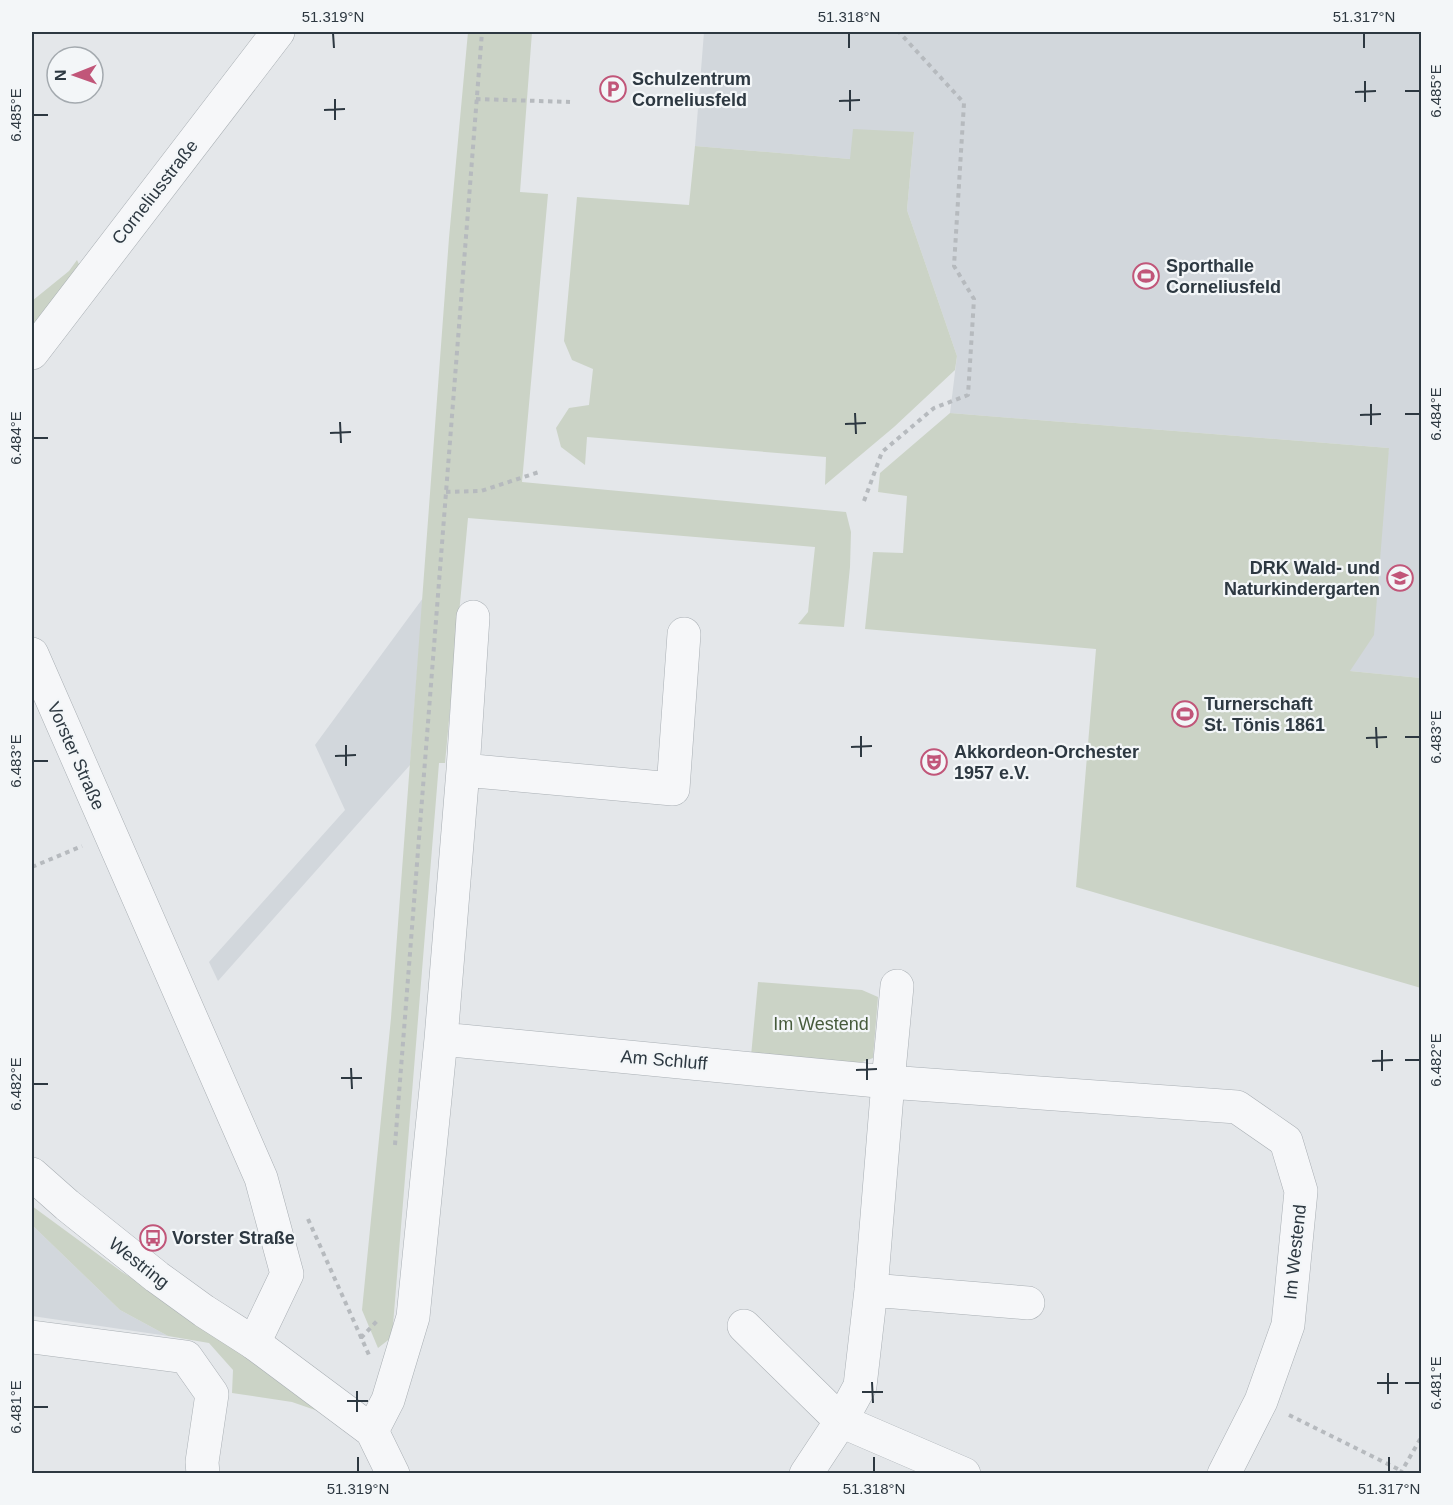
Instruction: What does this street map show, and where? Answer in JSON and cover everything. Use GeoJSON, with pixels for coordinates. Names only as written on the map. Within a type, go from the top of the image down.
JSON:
{"type":"FeatureCollection","features":[{"type":"Feature","properties":{"kind":"street","name":"Corneliusstraße"},"geometry":{"type":"LineString","coordinates":[[32,353],[278,32]]}},
{"type":"Feature","properties":{"kind":"street"},"geometry":{"type":"LineString","coordinates":[[372,1431],[388,1400],[414,1317],[441,1039],[473,617]]}},
{"type":"Feature","properties":{"kind":"street"},"geometry":{"type":"LineString","coordinates":[[463,770],[673,789],[684,634]]}},
{"type":"Feature","properties":{"kind":"street","name":"Vorster Straße"},"geometry":{"type":"LineString","coordinates":[[32,654],[261,1178],[288,1274],[254,1343]]}},
{"type":"Feature","properties":{"kind":"street"},"geometry":{"type":"LineString","coordinates":[[806,1473],[860,1386],[871,1290],[897,986]]}},
{"type":"Feature","properties":{"kind":"street","name":"Am Schluff"},"geometry":{"type":"LineString","coordinates":[[441,1039],[888,1082]]}},
{"type":"Feature","properties":{"kind":"street","name":"Im Westend"},"geometry":{"type":"LineString","coordinates":[[888,1082],[1237,1107],[1286,1141],[1301,1191],[1288,1325],[1261,1401],[1224,1473]]}},
{"type":"Feature","properties":{"kind":"street","name":"Westring"},"geometry":{"type":"LineString","coordinates":[[32,1174],[152,1273],[204,1311],[254,1343]]}},
{"type":"Feature","properties":{"kind":"street"},"geometry":{"type":"LineString","coordinates":[[871,1290],[1028,1303]]}},
{"type":"Feature","properties":{"kind":"street"},"geometry":{"type":"LineString","coordinates":[[744,1326],[840,1420],[964,1473]]}},
{"type":"Feature","properties":{"kind":"street"},"geometry":{"type":"LineString","coordinates":[[32,1337],[186,1357],[212,1394],[202,1462],[203,1473]]}},
{"type":"Feature","properties":{"kind":"street"},"geometry":{"type":"LineString","coordinates":[[254,1343],[372,1431],[393,1473]]}},
{"type":"Feature","properties":{"kind":"path"},"geometry":{"type":"LineString","coordinates":[[395,1152],[482,32]]}},
{"type":"Feature","properties":{"kind":"path"},"geometry":{"type":"LineString","coordinates":[[864,501],[882,452],[934,408],[969,395],[974,299],[954,266],[964,103],[899,32]]}},
{"type":"Feature","properties":{"kind":"path"},"geometry":{"type":"LineString","coordinates":[[476,99],[570,102]]}},
{"type":"Feature","properties":{"kind":"path"},"geometry":{"type":"LineString","coordinates":[[446,492],[480,491],[539,472]]}},
{"type":"Feature","properties":{"kind":"path"},"geometry":{"type":"LineString","coordinates":[[32,867],[110,834]]}},
{"type":"Feature","properties":{"kind":"path"},"geometry":{"type":"LineString","coordinates":[[307,1218],[361,1338],[381,1316]]}},
{"type":"Feature","properties":{"kind":"path"},"geometry":{"type":"LineString","coordinates":[[1261,1401],[1401,1472],[1422,1436]]}},
{"type":"Feature","properties":{"kind":"shaded area"},"geometry":{"type":"Polygon","coordinates":[[[704,32],[1421,32],[1421,678],[1350,671],[1389,448],[950,413],[957,356],[907,210],[914,132],[850,159],[695,146],[704,32]]]}},
{"type":"Feature","properties":{"kind":"shaded area"},"geometry":{"type":"Polygon","coordinates":[[[423,598],[410,765],[218,981],[209,962],[345,810],[315,745],[423,598]]]}},
{"type":"Feature","properties":{"kind":"shaded area"},"geometry":{"type":"Polygon","coordinates":[[[32,1225],[120,1310],[168,1336],[32,1316],[32,1225]]]}},
{"type":"Feature","properties":{"kind":"green space"},"geometry":{"type":"Polygon","coordinates":[[[468,32],[532,32],[520,192],[548,194],[522,482],[846,512],[851,532],[850,567],[844,627],[798,624],[808,612],[815,547],[468,518],[445,763],[439,763],[392,1337],[378,1348],[362,1310],[391,1018],[449,238],[468,32]]]}},
{"type":"Feature","properties":{"kind":"green space"},"geometry":{"type":"Polygon","coordinates":[[[853,129],[914,132],[907,210],[957,356],[955,370],[894,427],[825,485],[826,457],[587,437],[585,465],[561,447],[556,428],[569,408],[589,405],[593,369],[572,360],[564,341],[577,197],[689,205],[695,146],[850,159],[853,129]]]}},
{"type":"Feature","properties":{"kind":"green space"},"geometry":{"type":"Polygon","coordinates":[[[77,260],[82,271],[32,336],[32,301],[69,271],[77,260]]]}},
{"type":"Feature","properties":{"kind":"green space"},"geometry":{"type":"Polygon","coordinates":[[[950,413],[1389,448],[1374,635],[1350,671],[1421,678],[1421,988],[1076,887],[1096,649],[865,629],[873,552],[903,553],[907,496],[878,492],[880,473],[950,413]]]}},
{"type":"Feature","properties":{"kind":"green space","name":"Im Westend"},"geometry":{"type":"Polygon","coordinates":[[[758,982],[862,990],[878,997],[873,1058],[857,1064],[751,1056],[758,982]]]}},
{"type":"Feature","properties":{"kind":"green space"},"geometry":{"type":"Polygon","coordinates":[[[32,1206],[122,1272],[260,1358],[318,1411],[292,1402],[232,1393],[233,1370],[209,1343],[168,1336],[120,1310],[32,1225],[32,1206]]]}},
{"type":"Feature","properties":{"kind":"place","name":"Schulzentrum Corneliusfeld"},"geometry":{"type":"Point","coordinates":[613,89]}},
{"type":"Feature","properties":{"kind":"place","name":"Sporthalle Corneliusfeld"},"geometry":{"type":"Point","coordinates":[1146,276]}},
{"type":"Feature","properties":{"kind":"place","name":"DRK Wald- und Naturkindergarten"},"geometry":{"type":"Point","coordinates":[1400,578]}},
{"type":"Feature","properties":{"kind":"place","name":"Turnerschaft St. Tönis 1861"},"geometry":{"type":"Point","coordinates":[1185,714]}},
{"type":"Feature","properties":{"kind":"place","name":"Akkordeon-Orchester 1957 e.V."},"geometry":{"type":"Point","coordinates":[934,762]}},
{"type":"Feature","properties":{"kind":"place","name":"Vorster Straße"},"geometry":{"type":"Point","coordinates":[153,1238]}}]}
